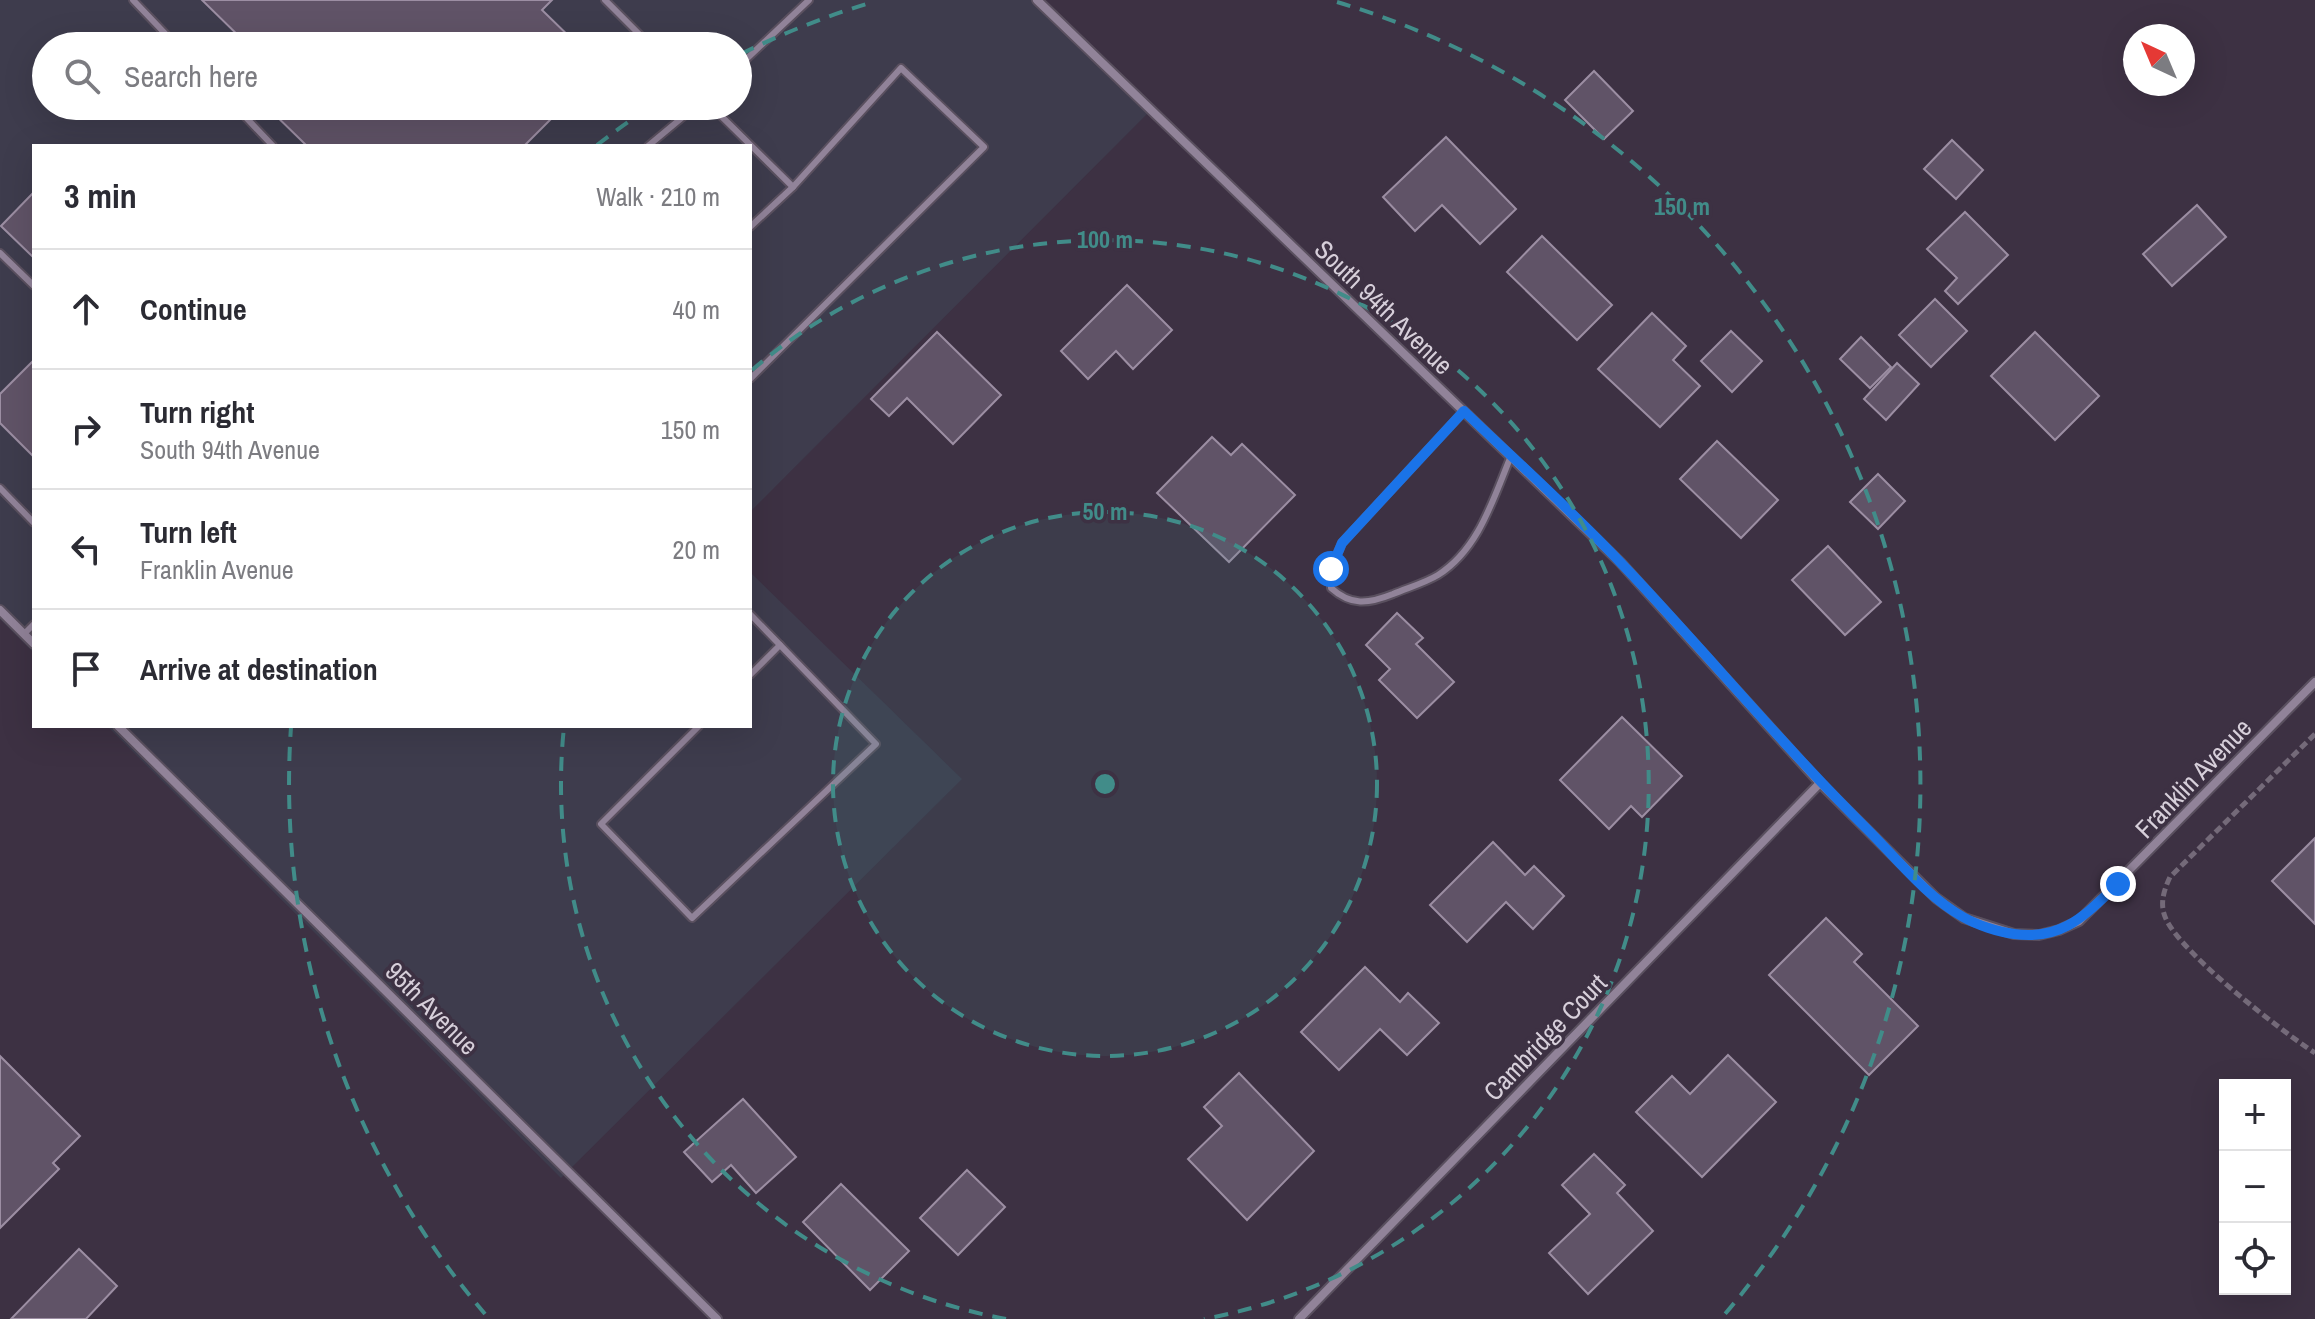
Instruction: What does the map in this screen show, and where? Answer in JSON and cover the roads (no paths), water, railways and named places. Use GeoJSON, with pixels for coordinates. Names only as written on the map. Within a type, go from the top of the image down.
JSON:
{"type":"FeatureCollection","features":[{"type":"Feature","properties":{"kind":"street","name":"South 94th Avenue"},"geometry":{"type":"LineString","coordinates":[[1037,0],[1620,562],[1820,783],[1936,898],[1964,918],[2014,934]]}},
{"type":"Feature","properties":{"kind":"street"},"geometry":{"type":"LineString","coordinates":[[0,610],[32,642]]}},
{"type":"Feature","properties":{"kind":"street","name":"Franklin Avenue"},"geometry":{"type":"LineString","coordinates":[[2014,934],[2039,935],[2079,921],[2315,682]]}},
{"type":"Feature","properties":{"kind":"street","name":"95th Avenue"},"geometry":{"type":"LineString","coordinates":[[120,728],[717,1319]]}},
{"type":"Feature","properties":{"kind":"street","name":"Cambridge Court"},"geometry":{"type":"LineString","coordinates":[[1299,1319],[1820,783]]}},
{"type":"Feature","properties":{"kind":"lane"},"geometry":{"type":"LineString","coordinates":[[133,0],[164,32]]}},
{"type":"Feature","properties":{"kind":"lane"},"geometry":{"type":"LineString","coordinates":[[605,0],[637,32]]}},
{"type":"Feature","properties":{"kind":"lane"},"geometry":{"type":"LineString","coordinates":[[752,54],[809,0]]}},
{"type":"Feature","properties":{"kind":"lane"},"geometry":{"type":"LineString","coordinates":[[752,225],[793,187],[901,68],[984,147],[752,377]]}},
{"type":"Feature","properties":{"kind":"lane"},"geometry":{"type":"LineString","coordinates":[[248,120],[271,144]]}},
{"type":"Feature","properties":{"kind":"lane"},"geometry":{"type":"LineString","coordinates":[[650,144],[679,120]]}},
{"type":"Feature","properties":{"kind":"lane"},"geometry":{"type":"LineString","coordinates":[[725,120],[749,144]]}},
{"type":"Feature","properties":{"kind":"lane"},"geometry":{"type":"LineString","coordinates":[[752,146],[793,187]]}},
{"type":"Feature","properties":{"kind":"lane"},"geometry":{"type":"LineString","coordinates":[[0,253],[32,284]]}},
{"type":"Feature","properties":{"kind":"lane"},"geometry":{"type":"LineString","coordinates":[[1464,411],[1342,543],[1331,569],[1331,588],[1356,603],[1386,597],[1436,576],[1456,561],[1470,543],[1487,515],[1511,456]]}},
{"type":"Feature","properties":{"kind":"lane"},"geometry":{"type":"LineString","coordinates":[[0,488],[32,521]]}},
{"type":"Feature","properties":{"kind":"lane"},"geometry":{"type":"LineString","coordinates":[[697,728],[601,824],[692,918],[876,744],[752,616]]}},
{"type":"Feature","properties":{"kind":"lane"},"geometry":{"type":"LineString","coordinates":[[24,634],[32,626]]}},
{"type":"Feature","properties":{"kind":"lane"},"geometry":{"type":"LineString","coordinates":[[752,673],[780,645]]}}]}
